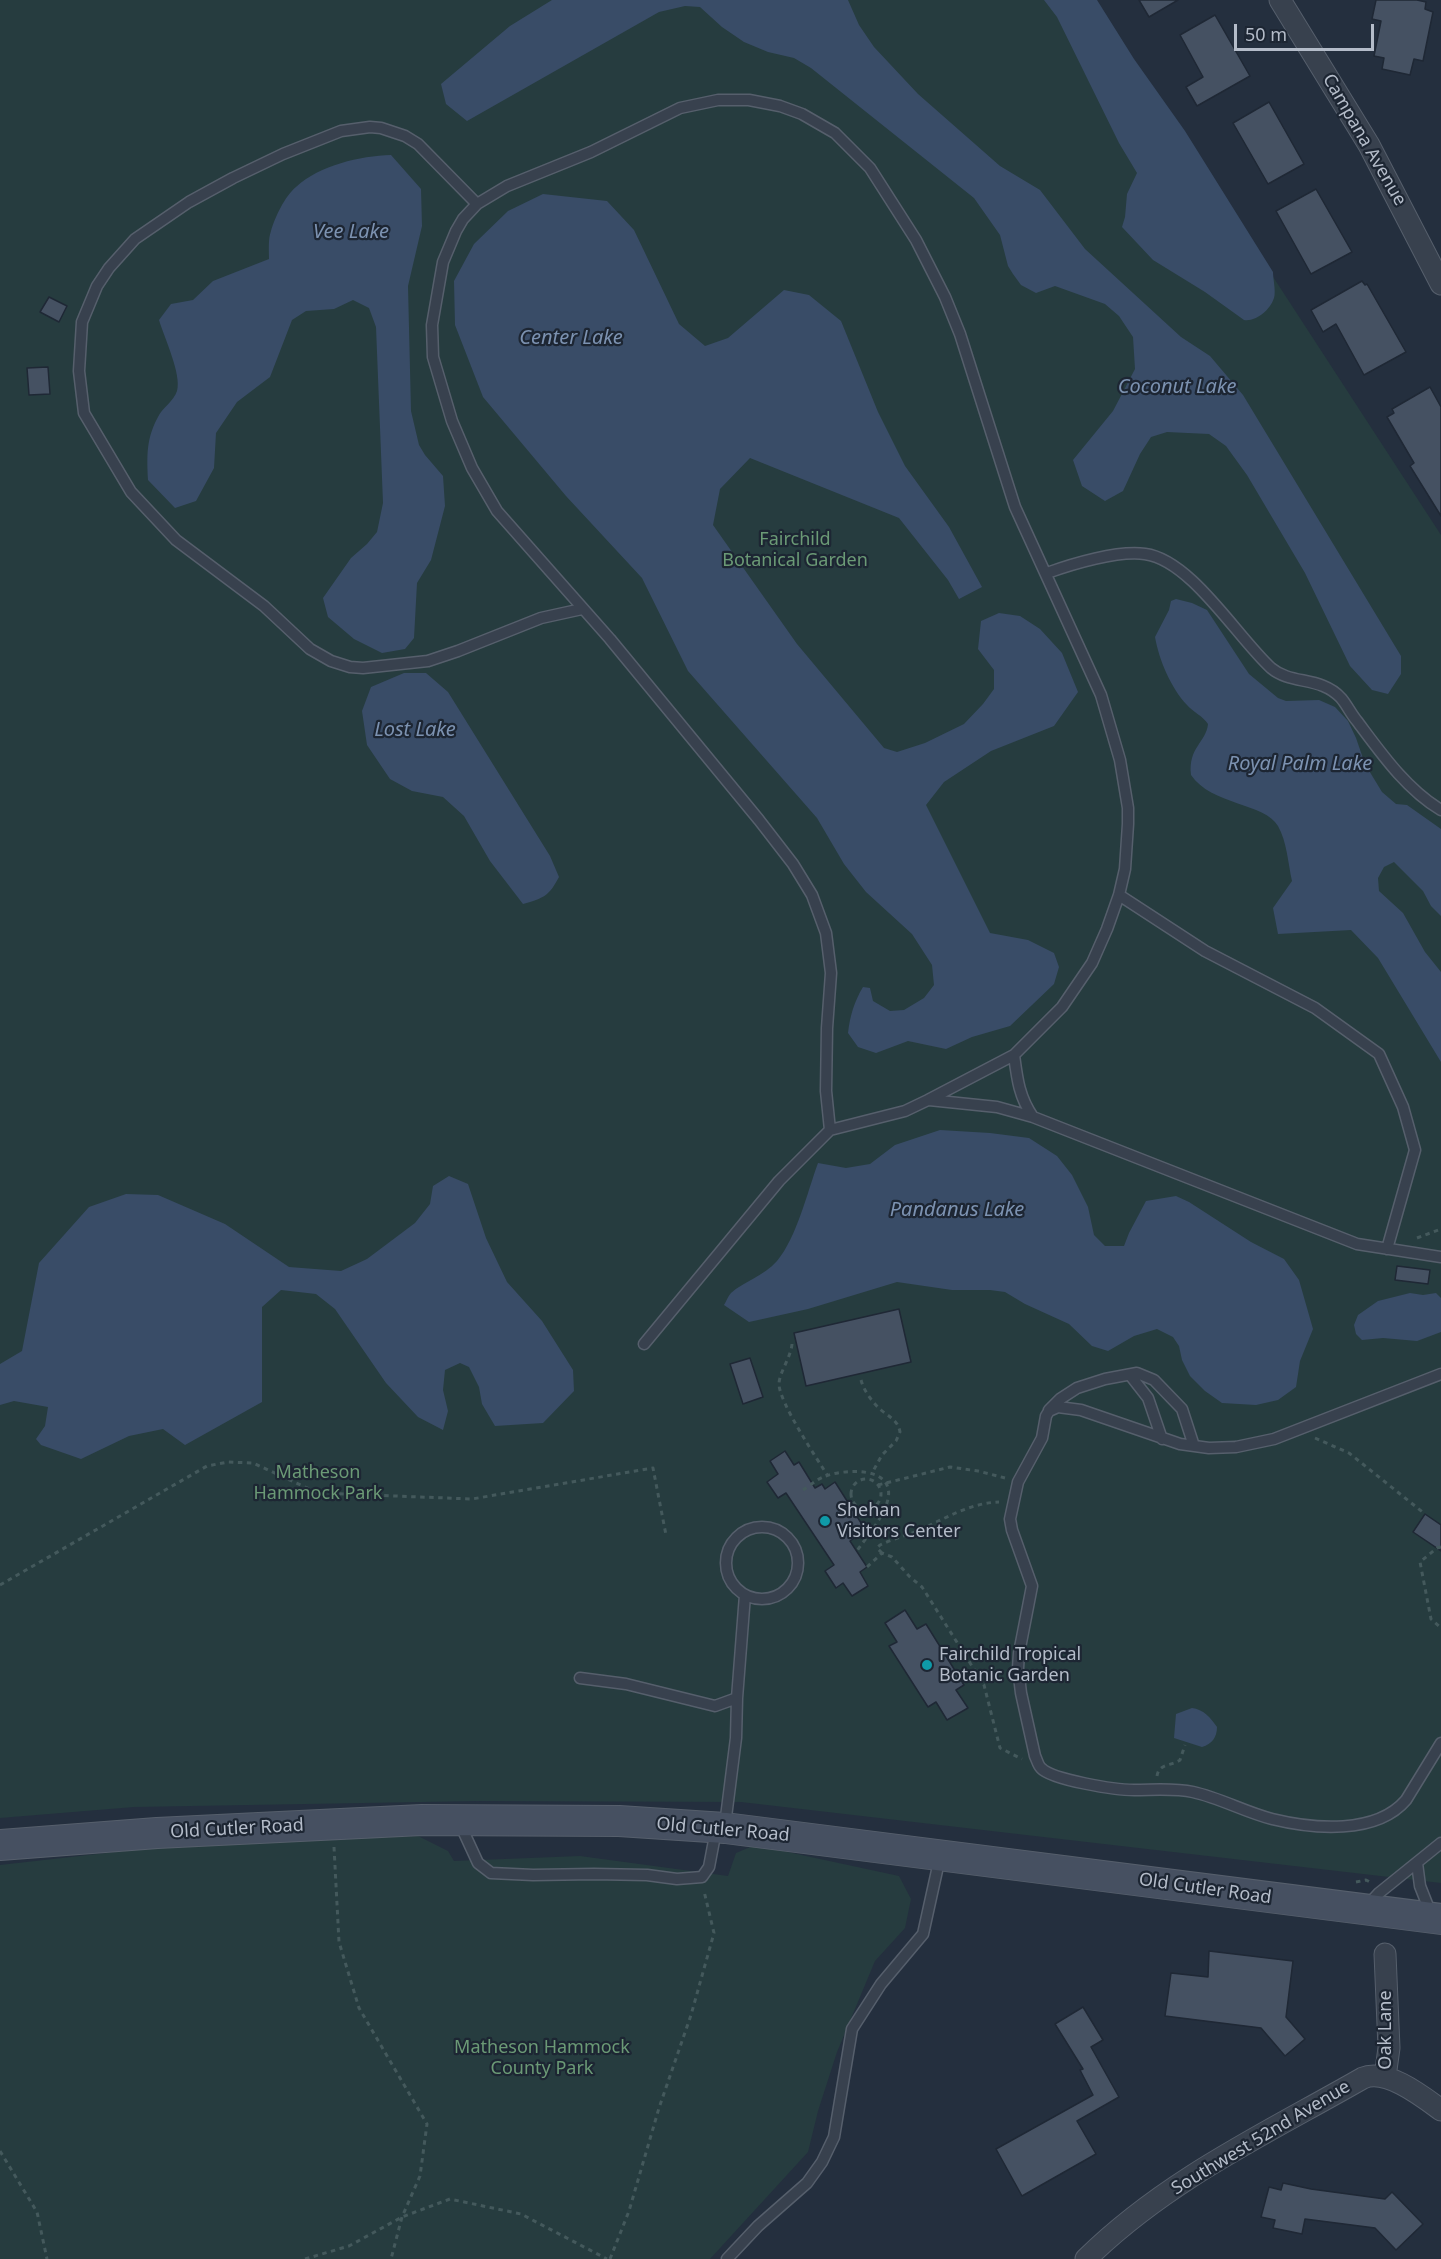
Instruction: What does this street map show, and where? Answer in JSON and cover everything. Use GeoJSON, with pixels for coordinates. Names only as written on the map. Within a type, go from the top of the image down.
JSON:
{"type":"FeatureCollection","features":[{"type":"Feature","properties":{"kind":"main road","name":"Old Cutler Road"},"geometry":{"type":"LineString","coordinates":[[0,1845],[157,1833],[333,1824],[619,1821],[721,1828],[940,1854],[1437,1919]]}},
{"type":"Feature","properties":{"kind":"street","name":"Campana Avenue"},"geometry":{"type":"LineString","coordinates":[[1280,0],[1369,145],[1441,284]]}},
{"type":"Feature","properties":{"kind":"street","name":"Oak Lane"},"geometry":{"type":"LineString","coordinates":[[1385,1954],[1389,2048],[1385,2077],[1441,2110]]}},
{"type":"Feature","properties":{"kind":"street","name":"Southwest 52nd Avenue"},"geometry":{"type":"LineString","coordinates":[[1086,2259],[1142,2212],[1207,2165],[1371,2074],[1385,2077]]}},
{"type":"Feature","properties":{"kind":"lane"},"geometry":{"type":"LineString","coordinates":[[644,1344],[779,1181],[830,1130],[905,1111],[1014,1055],[1062,1007],[1092,963],[1107,929],[1125,869],[1128,824],[1128,808],[1120,760],[1094,676],[1012,498],[960,334],[927,260],[870,168],[848,144],[827,128],[802,114],[758,101],[725,99],[703,102],[664,115],[591,152],[507,186],[477,204],[456,231],[443,262],[431,332],[437,371],[452,421],[472,468],[497,511],[610,639],[780,846],[800,874],[817,904],[826,933],[831,973],[826,1090],[830,1130]]}},
{"type":"Feature","properties":{"kind":"lane"},"geometry":{"type":"LineString","coordinates":[[477,204],[418,144],[405,136],[381,128],[341,130],[233,178],[189,202],[147,231],[124,249],[108,268],[97,286],[82,322],[79,371],[84,413],[131,492],[176,540],[264,606],[310,649],[331,661],[350,667],[363,668],[428,661],[533,621],[582,609]]}},
{"type":"Feature","properties":{"kind":"lane"},"geometry":{"type":"LineString","coordinates":[[1047,573],[1075,564],[1134,554],[1154,556],[1171,563],[1200,590],[1272,668],[1280,674],[1322,685],[1338,696],[1391,764],[1420,794],[1441,810]]}},
{"type":"Feature","properties":{"kind":"lane"},"geometry":{"type":"LineString","coordinates":[[1119,895],[1205,951],[1316,1008],[1379,1054],[1403,1107],[1415,1150],[1387,1249]]}},
{"type":"Feature","properties":{"kind":"lane"},"geometry":{"type":"LineString","coordinates":[[1014,1055],[1018,1087],[1026,1107],[1034,1117]]}},
{"type":"Feature","properties":{"kind":"lane"},"geometry":{"type":"LineString","coordinates":[[928,1100],[997,1107],[1034,1117],[1357,1244],[1441,1257]]}},
{"type":"Feature","properties":{"kind":"lane"},"geometry":{"type":"LineString","coordinates":[[1194,1446],[1182,1409],[1154,1380],[1137,1373],[1105,1379],[1077,1388],[1060,1399],[1049,1411],[1042,1438],[1018,1482],[1010,1524],[1032,1586],[1019,1653],[1018,1674],[1037,1762],[1045,1772],[1066,1779],[1131,1790],[1158,1789],[1194,1792],[1281,1820],[1318,1825],[1365,1824],[1390,1815],[1402,1804],[1441,1743]]}},
{"type":"Feature","properties":{"kind":"lane"},"geometry":{"type":"LineString","coordinates":[[1049,1411],[1058,1407],[1081,1410],[1162,1439],[1194,1446],[1236,1447],[1274,1439],[1441,1374]]}},
{"type":"Feature","properties":{"kind":"lane"},"geometry":{"type":"LineString","coordinates":[[1130,1375],[1148,1398],[1162,1439]]}},
{"type":"Feature","properties":{"kind":"lane"},"geometry":{"type":"LineString","coordinates":[[757,1526],[779,1531],[791,1541],[795,1548],[798,1563],[795,1578],[785,1591],[770,1599],[746,1595],[736,1589],[729,1579],[726,1557],[729,1546],[736,1536],[757,1526]]}},
{"type":"Feature","properties":{"kind":"lane"},"geometry":{"type":"LineString","coordinates":[[459,1821],[478,1863],[491,1873],[647,1875],[677,1879],[702,1877],[709,1867],[721,1828],[736,1738],[746,1595]]}},
{"type":"Feature","properties":{"kind":"lane"},"geometry":{"type":"LineString","coordinates":[[580,1678],[626,1684],[715,1706],[737,1698]]}},
{"type":"Feature","properties":{"kind":"lane"},"geometry":{"type":"LineString","coordinates":[[1363,1910],[1379,1893],[1441,1843]]}},
{"type":"Feature","properties":{"kind":"lane"},"geometry":{"type":"LineString","coordinates":[[727,2259],[758,2226],[807,2183],[822,2162],[834,2137],[852,2029],[881,1984],[923,1934],[940,1854]]}},
{"type":"Feature","properties":{"kind":"lane"},"geometry":{"type":"LineString","coordinates":[[1417,1863],[1420,1886],[1437,1919]]}},
{"type":"Feature","properties":{"kind":"path"},"geometry":{"type":"LineString","coordinates":[[792,1344],[788,1362],[779,1383],[780,1391],[798,1428],[828,1476]]}},
{"type":"Feature","properties":{"kind":"path"},"geometry":{"type":"LineString","coordinates":[[861,1380],[876,1405],[896,1421],[900,1432],[872,1473]]}},
{"type":"Feature","properties":{"kind":"path"},"geometry":{"type":"LineString","coordinates":[[1297,1430],[1349,1453],[1425,1514]]}},
{"type":"Feature","properties":{"kind":"path"},"geometry":{"type":"LineString","coordinates":[[0,1585],[207,1466],[228,1462],[253,1463],[318,1493],[472,1499],[653,1468],[666,1535]]}},
{"type":"Feature","properties":{"kind":"path"},"geometry":{"type":"LineString","coordinates":[[878,1485],[950,1467],[978,1470],[1018,1482]]}},
{"type":"Feature","properties":{"kind":"path"},"geometry":{"type":"LineString","coordinates":[[803,1490],[828,1476],[844,1472],[872,1473],[885,1482],[888,1491],[886,1504],[857,1551]]}},
{"type":"Feature","properties":{"kind":"path"},"geometry":{"type":"LineString","coordinates":[[867,1479],[878,1485],[881,1497],[872,1508],[862,1509],[851,1503],[851,1489],[858,1481],[867,1479]]}},
{"type":"Feature","properties":{"kind":"path"},"geometry":{"type":"LineString","coordinates":[[1012,1504],[985,1503],[957,1512],[877,1548],[882,1553],[890,1555],[925,1591],[984,1685],[1000,1748],[1016,1757],[1037,1762]]}},
{"type":"Feature","properties":{"kind":"path"},"geometry":{"type":"LineString","coordinates":[[1441,1547],[1420,1562],[1431,1619],[1441,1628]]}},
{"type":"Feature","properties":{"kind":"path"},"geometry":{"type":"LineString","coordinates":[[867,1567],[882,1553]]}},
{"type":"Feature","properties":{"kind":"path"},"geometry":{"type":"LineString","coordinates":[[1158,1789],[1157,1771],[1162,1766],[1180,1760],[1185,1744]]}},
{"type":"Feature","properties":{"kind":"path"},"geometry":{"type":"LineString","coordinates":[[333,1824],[339,1942],[359,2008],[427,2124],[420,2176],[402,2217],[391,2259]]}},
{"type":"Feature","properties":{"kind":"path"},"geometry":{"type":"LineString","coordinates":[[305,2259],[349,2246],[402,2217],[450,2199],[521,2214],[609,2259],[629,2211],[659,2108],[691,2015],[714,1933],[702,1877]]}},
{"type":"Feature","properties":{"kind":"path"},"geometry":{"type":"LineString","coordinates":[[0,2151],[37,2212],[47,2259]]}},
{"type":"Feature","properties":{"kind":"green space","name":"Fairchild Botanical Garden"},"geometry":{"type":"Polygon","coordinates":[[[0,0],[1093,0],[1441,535],[1441,1883],[741,1802],[478,1801],[134,1807],[0,1818],[0,0]]]}},
{"type":"Feature","properties":{"kind":"green space","name":"Matheson Hammock County Park"},"geometry":{"type":"Polygon","coordinates":[[[418,1836],[448,1851],[454,1861],[580,1856],[728,1876],[736,1853],[755,1845],[899,1876],[911,1899],[905,1928],[875,1961],[837,2052],[818,2111],[808,2152],[710,2259],[0,2259],[0,1865],[177,1845],[418,1836]]]}},
{"type":"Feature","properties":{"kind":"water","name":"Coconut Lake"},"geometry":{"type":"Polygon","coordinates":[[[552,0],[848,0],[859,25],[874,47],[918,94],[1000,166],[1040,190],[1085,249],[1181,337],[1210,356],[1243,395],[1401,656],[1401,674],[1388,694],[1372,690],[1350,666],[1305,573],[1247,475],[1226,446],[1209,434],[1167,432],[1151,437],[1140,454],[1123,491],[1105,501],[1082,486],[1073,460],[1113,411],[1135,369],[1133,337],[1119,316],[1105,304],[1055,286],[1036,293],[1021,285],[1008,266],[1000,235],[974,198],[811,68],[794,58],[768,52],[744,42],[722,27],[700,7],[685,6],[659,12],[467,121],[446,104],[441,84],[510,26],[552,0]]]}},
{"type":"Feature","properties":{"kind":"water"},"geometry":{"type":"Polygon","coordinates":[[[1044,0],[1097,0],[1134,59],[1185,131],[1273,272],[1274,298],[1262,314],[1253,319],[1244,320],[1205,292],[1153,260],[1122,227],[1127,194],[1137,173],[1119,143],[1057,17],[1044,0]]]}},
{"type":"Feature","properties":{"kind":"water","name":"Vee Lake"},"geometry":{"type":"Polygon","coordinates":[[[391,155],[421,189],[422,226],[408,286],[411,411],[419,445],[443,476],[445,506],[431,560],[417,583],[414,638],[405,649],[382,653],[354,639],[328,617],[323,598],[351,558],[377,532],[383,503],[376,327],[369,308],[353,300],[334,309],[306,311],[292,320],[270,377],[237,402],[216,433],[214,468],[196,501],[175,508],[148,480],[148,455],[149,440],[154,425],[177,391],[175,366],[159,320],[171,304],[193,300],[213,281],[269,259],[270,234],[278,213],[292,191],[306,179],[341,163],[366,157],[391,155]]]}},
{"type":"Feature","properties":{"kind":"water","name":"Center Lake"},"geometry":{"type":"Polygon","coordinates":[[[543,194],[607,201],[634,230],[679,324],[705,346],[728,338],[784,290],[809,295],[841,321],[878,412],[905,466],[949,527],[982,587],[959,599],[948,580],[899,518],[750,458],[720,489],[713,525],[797,644],[884,748],[897,752],[925,743],[964,724],[983,704],[994,689],[994,670],[978,649],[981,621],[999,613],[1020,616],[1040,629],[1062,653],[1078,692],[1054,726],[991,751],[944,782],[926,805],[990,933],[1028,940],[1054,953],[1059,967],[1054,984],[1010,1026],[972,1037],[946,1049],[908,1041],[876,1053],[858,1047],[848,1033],[853,1009],[863,987],[870,988],[873,1001],[890,1011],[904,1010],[924,998],[934,985],[932,965],[912,934],[866,892],[844,864],[817,818],[688,671],[642,578],[566,496],[483,397],[455,325],[454,281],[474,244],[508,211],[543,194]]]}},
{"type":"Feature","properties":{"kind":"water","name":"Royal Palm Lake"},"geometry":{"type":"Polygon","coordinates":[[[1176,599],[1207,610],[1249,674],[1278,698],[1286,701],[1319,700],[1335,707],[1348,721],[1365,764],[1382,792],[1396,804],[1407,805],[1441,829],[1441,916],[1431,906],[1423,891],[1394,862],[1384,867],[1378,878],[1379,891],[1403,913],[1425,952],[1441,972],[1441,1062],[1378,958],[1351,930],[1278,934],[1273,908],[1292,881],[1285,846],[1278,826],[1262,813],[1211,792],[1191,775],[1192,758],[1208,724],[1187,705],[1171,682],[1159,655],[1155,637],[1169,610],[1171,601],[1176,599]]]}},
{"type":"Feature","properties":{"kind":"water","name":"Lost Lake"},"geometry":{"type":"Polygon","coordinates":[[[404,673],[426,673],[448,692],[550,856],[559,877],[545,895],[523,904],[490,861],[464,816],[443,797],[412,791],[390,779],[367,745],[362,711],[371,687],[404,673]]]}},
{"type":"Feature","properties":{"kind":"water","name":"Pandanus Lake"},"geometry":{"type":"Polygon","coordinates":[[[940,1130],[1029,1138],[1057,1156],[1072,1175],[1088,1207],[1094,1235],[1105,1246],[1124,1246],[1146,1201],[1176,1196],[1251,1242],[1284,1259],[1299,1280],[1313,1329],[1300,1361],[1296,1387],[1278,1400],[1256,1405],[1222,1403],[1190,1376],[1182,1360],[1179,1346],[1173,1337],[1157,1329],[1134,1336],[1108,1351],[1092,1346],[1069,1324],[1005,1292],[952,1290],[897,1282],[808,1309],[749,1322],[724,1305],[731,1293],[772,1266],[784,1251],[796,1227],[818,1163],[846,1168],[870,1164],[895,1145],[940,1130]]]}},
{"type":"Feature","properties":{"kind":"water"},"geometry":{"type":"Polygon","coordinates":[[[449,1176],[468,1184],[486,1238],[507,1282],[542,1321],[573,1370],[574,1391],[543,1423],[495,1426],[482,1404],[479,1387],[469,1367],[460,1363],[445,1370],[443,1390],[448,1411],[443,1430],[418,1417],[386,1383],[335,1309],[316,1294],[281,1290],[262,1307],[262,1402],[185,1445],[163,1429],[129,1436],[81,1459],[41,1445],[36,1439],[45,1426],[48,1407],[14,1401],[0,1405],[0,1364],[22,1351],[39,1263],[89,1207],[126,1194],[158,1195],[225,1224],[289,1267],[341,1271],[367,1259],[415,1223],[430,1204],[433,1186],[449,1176]]]}},
{"type":"Feature","properties":{"kind":"water"},"geometry":{"type":"Polygon","coordinates":[[[1410,1293],[1423,1295],[1436,1293],[1441,1298],[1441,1332],[1417,1341],[1383,1338],[1362,1340],[1356,1334],[1354,1325],[1358,1315],[1378,1301],[1410,1293]]]}},
{"type":"Feature","properties":{"kind":"water"},"geometry":{"type":"Polygon","coordinates":[[[1192,1708],[1206,1714],[1217,1727],[1213,1740],[1202,1747],[1174,1738],[1176,1714],[1192,1708]]]}},
{"type":"Feature","properties":{"kind":"building"},"geometry":{"type":"Polygon","coordinates":[[[1139,0],[1178,0],[1149,17],[1139,0]]]}},
{"type":"Feature","properties":{"kind":"building"},"geometry":{"type":"Polygon","coordinates":[[[1376,0],[1417,0],[1426,2],[1425,9],[1433,12],[1423,61],[1414,59],[1410,75],[1382,69],[1384,58],[1374,56],[1381,21],[1372,19],[1376,0]]]}},
{"type":"Feature","properties":{"kind":"building"},"geometry":{"type":"Polygon","coordinates":[[[1215,15],[1250,76],[1197,106],[1186,87],[1203,77],[1180,35],[1215,15]]]}},
{"type":"Feature","properties":{"kind":"building"},"geometry":{"type":"Polygon","coordinates":[[[1269,102],[1304,164],[1268,184],[1233,123],[1269,102]]]}},
{"type":"Feature","properties":{"kind":"building"},"geometry":{"type":"Polygon","coordinates":[[[1316,189],[1352,252],[1311,274],[1276,211],[1316,189]]]}},
{"type":"Feature","properties":{"kind":"building"},"geometry":{"type":"Polygon","coordinates":[[[1362,281],[1365,285],[1367,284],[1406,352],[1364,375],[1336,324],[1323,332],[1311,310],[1362,281]]]}},
{"type":"Feature","properties":{"kind":"building"},"geometry":{"type":"Polygon","coordinates":[[[49,297],[67,306],[59,322],[40,312],[49,297]]]}},
{"type":"Feature","properties":{"kind":"building"},"geometry":{"type":"Polygon","coordinates":[[[48,367],[50,394],[29,395],[27,368],[48,367]]]}},
{"type":"Feature","properties":{"kind":"building"},"geometry":{"type":"Polygon","coordinates":[[[1430,387],[1441,407],[1441,516],[1410,466],[1414,463],[1387,417],[1394,413],[1392,409],[1430,387]]]}},
{"type":"Feature","properties":{"kind":"building"},"geometry":{"type":"Polygon","coordinates":[[[1397,1266],[1430,1270],[1428,1284],[1395,1280],[1397,1266]]]}},
{"type":"Feature","properties":{"kind":"building"},"geometry":{"type":"Polygon","coordinates":[[[899,1309],[911,1362],[806,1386],[794,1333],[899,1309]]]}},
{"type":"Feature","properties":{"kind":"building"},"geometry":{"type":"Polygon","coordinates":[[[750,1358],[763,1397],[743,1404],[730,1364],[750,1358]]]}},
{"type":"Feature","properties":{"kind":"building","name":"Shehan Visitors Center"},"geometry":{"type":"Polygon","coordinates":[[[785,1451],[794,1465],[799,1462],[815,1488],[822,1484],[825,1489],[835,1482],[863,1526],[853,1532],[856,1537],[850,1541],[867,1567],[860,1572],[868,1586],[852,1596],[843,1583],[836,1588],[825,1571],[834,1565],[786,1493],[778,1498],[767,1482],[778,1474],[770,1461],[785,1451]]]}},
{"type":"Feature","properties":{"kind":"building"},"geometry":{"type":"Polygon","coordinates":[[[1425,1514],[1441,1525],[1441,1551],[1413,1532],[1425,1514]]]}},
{"type":"Feature","properties":{"kind":"building","name":"Fairchild Tropical Botanic Garden"},"geometry":{"type":"Polygon","coordinates":[[[905,1610],[917,1629],[926,1624],[964,1685],[956,1690],[968,1708],[947,1720],[936,1702],[928,1707],[889,1646],[897,1642],[885,1623],[905,1610]]]}},
{"type":"Feature","properties":{"kind":"building"},"geometry":{"type":"Polygon","coordinates":[[[1209,1951],[1293,1961],[1286,2017],[1305,2039],[1285,2056],[1261,2028],[1165,2016],[1171,1973],[1208,1977],[1209,1951]]]}},
{"type":"Feature","properties":{"kind":"building"},"geometry":{"type":"Polygon","coordinates":[[[1083,2007],[1103,2040],[1091,2047],[1119,2097],[1077,2121],[1096,2154],[1022,2196],[996,2149],[1093,2095],[1080,2070],[1083,2069],[1055,2024],[1083,2007]]]}},
{"type":"Feature","properties":{"kind":"building"},"geometry":{"type":"Polygon","coordinates":[[[1283,2183],[1385,2199],[1392,2192],[1423,2224],[1396,2250],[1375,2228],[1305,2219],[1302,2234],[1273,2228],[1275,2220],[1261,2217],[1269,2187],[1281,2190],[1283,2183]]]}},
{"type":"Feature","properties":{"kind":"place","name":"Shehan Visitors Center"},"geometry":{"type":"Point","coordinates":[825,1521]}},
{"type":"Feature","properties":{"kind":"place","name":"Fairchild Tropical Botanic Garden"},"geometry":{"type":"Point","coordinates":[927,1665]}},
{"type":"Feature","properties":{"kind":"park label","name":"Matheson Hammock Park"},"geometry":{"type":"Point","coordinates":[318,1483]}}]}
